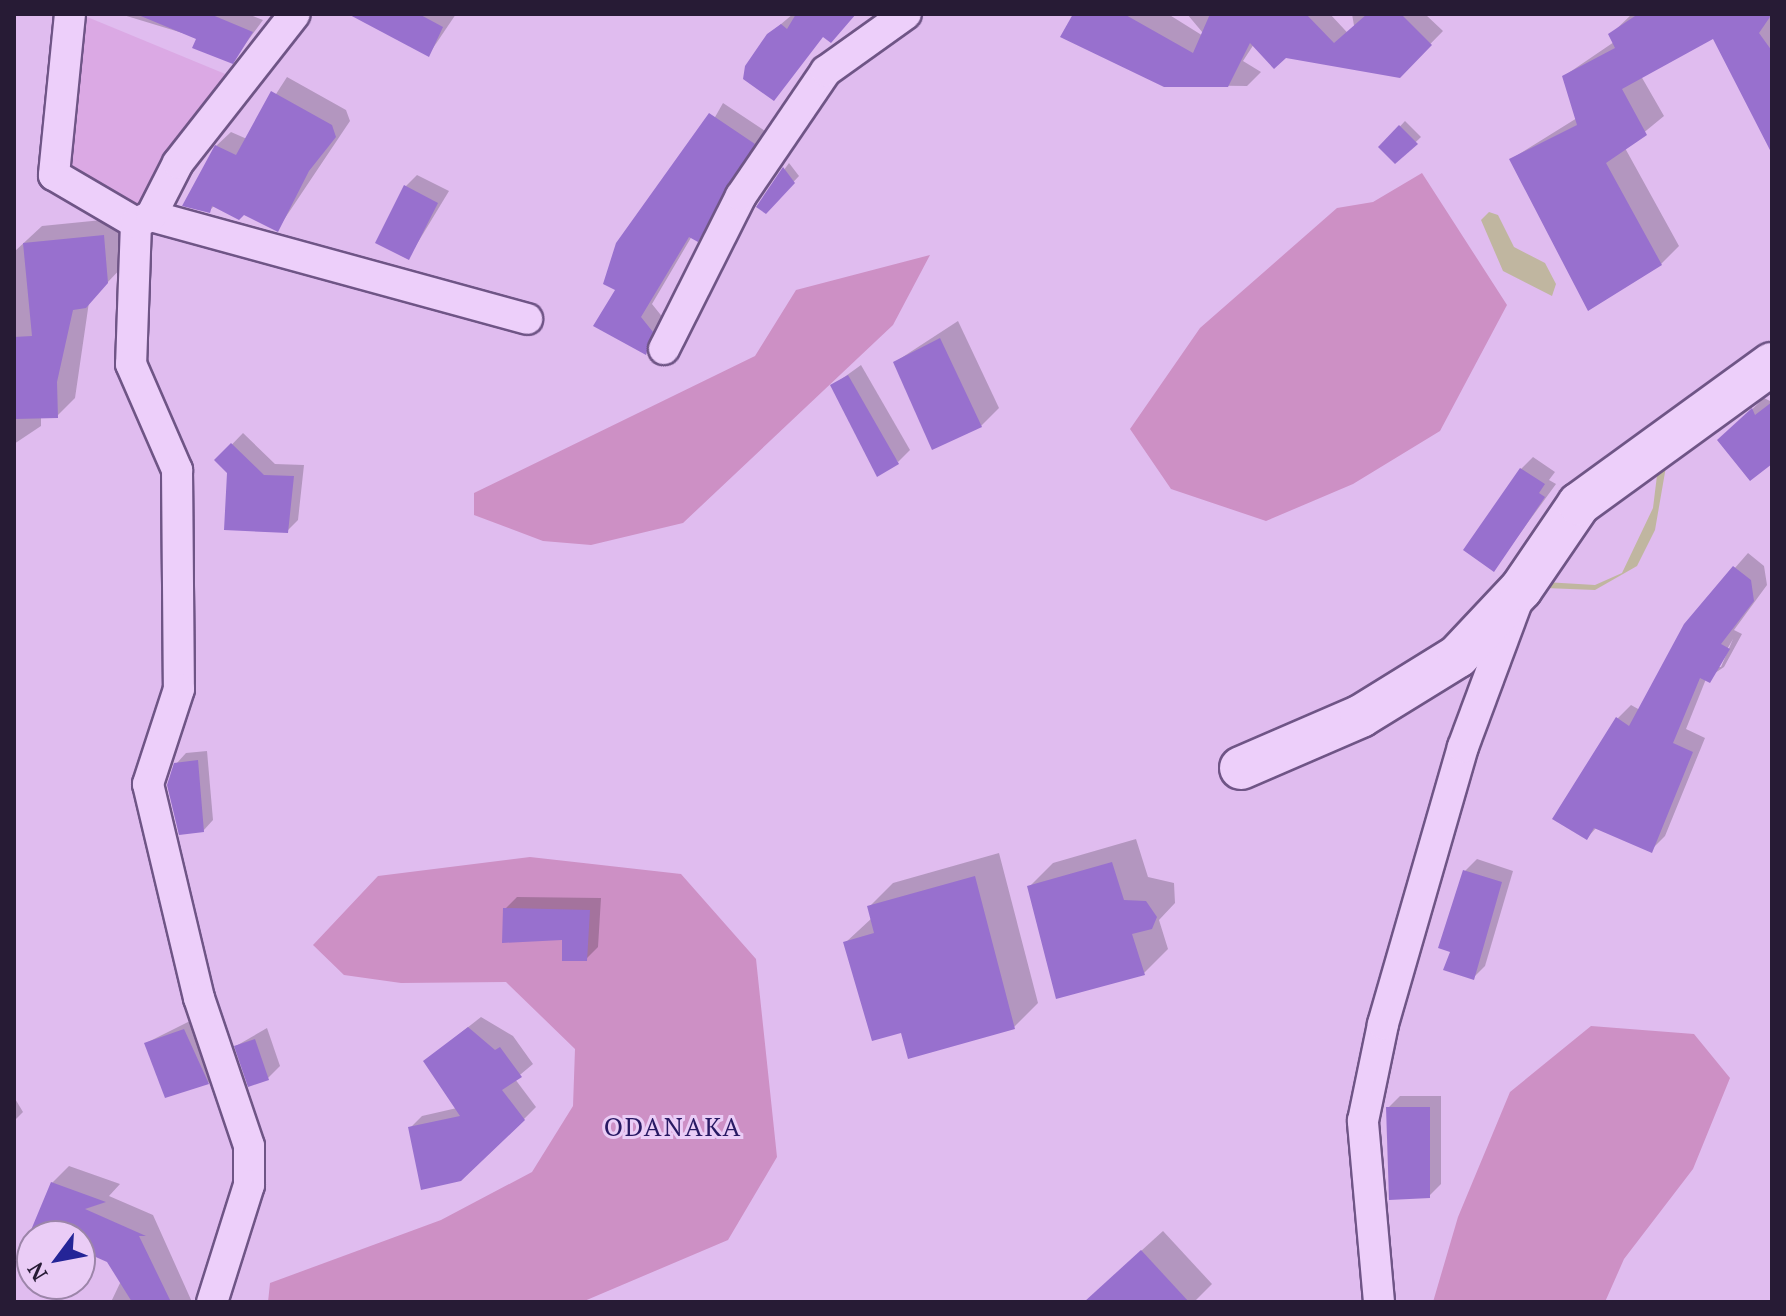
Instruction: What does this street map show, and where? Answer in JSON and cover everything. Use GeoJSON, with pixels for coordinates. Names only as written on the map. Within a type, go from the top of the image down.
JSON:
{"type":"FeatureCollection","features":[{"type":"Feature","properties":{"kind":"street"},"geometry":{"type":"LineString","coordinates":[[70,14],[54,175],[143,219],[527,319]]}},
{"type":"Feature","properties":{"kind":"street"},"geometry":{"type":"LineString","coordinates":[[212,1302],[249,1185],[249,1146],[199,998],[148,784],[179,689],[177,470],[131,364],[143,219],[178,163],[295,14]]}},
{"type":"Feature","properties":{"kind":"street"},"geometry":{"type":"LineString","coordinates":[[664,349],[741,196],[826,71],[906,14]]}},
{"type":"Feature","properties":{"kind":"street"},"geometry":{"type":"LineString","coordinates":[[1241,768],[1361,716],[1458,656],[1521,589],[1579,504],[1772,364]]}},
{"type":"Feature","properties":{"kind":"street"},"geometry":{"type":"LineString","coordinates":[[1379,1302],[1363,1121],[1383,1024],[1463,747],[1521,589]]}},
{"type":"Feature","properties":{"kind":"shaded area"},"geometry":{"type":"Polygon","coordinates":[[[80,14],[235,78],[138,213],[74,180],[65,154],[80,14]]]}},
{"type":"Feature","properties":{"kind":"shaded area"},"geometry":{"type":"Polygon","coordinates":[[[1422,173],[1507,305],[1440,431],[1353,484],[1266,521],[1171,489],[1130,429],[1200,328],[1337,208],[1373,202],[1422,173]]]}},
{"type":"Feature","properties":{"kind":"shaded area"},"geometry":{"type":"Polygon","coordinates":[[[1489,212],[1498,215],[1514,247],[1545,263],[1556,284],[1552,296],[1503,271],[1481,220],[1489,212]]]}},
{"type":"Feature","properties":{"kind":"shaded area"},"geometry":{"type":"Polygon","coordinates":[[[930,255],[893,325],[683,523],[591,545],[543,541],[474,515],[474,493],[755,356],[796,290],[930,255]]]}},
{"type":"Feature","properties":{"kind":"shaded area"},"geometry":{"type":"Polygon","coordinates":[[[1668,455],[1655,530],[1637,566],[1595,590],[1545,588],[1545,582],[1595,585],[1622,573],[1653,508],[1659,459],[1668,455]]]}},
{"type":"Feature","properties":{"kind":"shaded area"},"geometry":{"type":"Polygon","coordinates":[[[530,857],[681,874],[756,959],[777,1157],[728,1240],[582,1302],[268,1302],[270,1283],[441,1220],[532,1172],[573,1106],[575,1049],[506,982],[401,983],[344,975],[313,945],[378,876],[530,857]]]}},
{"type":"Feature","properties":{"kind":"shaded area"},"geometry":{"type":"Polygon","coordinates":[[[1591,1026],[1694,1034],[1730,1078],[1693,1169],[1624,1259],[1605,1302],[1433,1302],[1458,1217],[1510,1092],[1591,1026]]]}},
{"type":"Feature","properties":{"kind":"building"},"geometry":{"type":"Polygon","coordinates":[[[136,14],[210,14],[253,32],[233,64],[192,48],[196,39],[136,14]]]}},
{"type":"Feature","properties":{"kind":"building"},"geometry":{"type":"Polygon","coordinates":[[[348,14],[419,14],[443,27],[429,57],[348,14]]]}},
{"type":"Feature","properties":{"kind":"building"},"geometry":{"type":"Polygon","coordinates":[[[796,14],[856,14],[831,43],[823,37],[774,101],[743,79],[745,66],[767,34],[781,24],[787,29],[796,14]]]}},
{"type":"Feature","properties":{"kind":"building"},"geometry":{"type":"Polygon","coordinates":[[[1073,14],[1124,14],[1193,53],[1210,14],[1306,14],[1334,43],[1367,14],[1401,14],[1432,45],[1400,78],[1286,58],[1274,69],[1250,43],[1228,87],[1164,87],[1060,37],[1073,14]]]}},
{"type":"Feature","properties":{"kind":"building"},"geometry":{"type":"Polygon","coordinates":[[[1638,14],[1772,14],[1759,33],[1772,51],[1772,154],[1713,39],[1622,89],[1647,135],[1606,163],[1662,265],[1588,311],[1509,159],[1577,125],[1562,76],[1615,48],[1608,34],[1638,14]]]}},
{"type":"Feature","properties":{"kind":"building"},"geometry":{"type":"Polygon","coordinates":[[[271,91],[332,125],[336,137],[309,171],[278,232],[244,215],[239,220],[212,206],[210,213],[182,206],[215,145],[236,155],[271,91]]]}},
{"type":"Feature","properties":{"kind":"building"},"geometry":{"type":"Polygon","coordinates":[[[709,113],[755,144],[698,242],[689,237],[641,317],[653,332],[646,355],[593,326],[615,290],[603,284],[616,243],[709,113]]]}},
{"type":"Feature","properties":{"kind":"building"},"geometry":{"type":"Polygon","coordinates":[[[1399,125],[1418,144],[1395,164],[1378,147],[1399,125]]]}},
{"type":"Feature","properties":{"kind":"building"},"geometry":{"type":"Polygon","coordinates":[[[783,167],[795,183],[766,214],[756,207],[783,167]]]}},
{"type":"Feature","properties":{"kind":"building"},"geometry":{"type":"Polygon","coordinates":[[[404,185],[438,203],[409,260],[375,243],[404,185]]]}},
{"type":"Feature","properties":{"kind":"building"},"geometry":{"type":"Polygon","coordinates":[[[104,235],[108,283],[86,308],[73,310],[57,382],[58,418],[14,419],[14,337],[32,336],[23,243],[104,235]]]}},
{"type":"Feature","properties":{"kind":"building"},"geometry":{"type":"Polygon","coordinates":[[[940,338],[982,427],[932,450],[893,362],[940,338]]]}},
{"type":"Feature","properties":{"kind":"building"},"geometry":{"type":"Polygon","coordinates":[[[848,375],[899,464],[877,477],[830,385],[848,375]]]}},
{"type":"Feature","properties":{"kind":"building"},"geometry":{"type":"Polygon","coordinates":[[[1772,402],[1772,464],[1750,481],[1717,440],[1752,408],[1755,415],[1772,402]]]}},
{"type":"Feature","properties":{"kind":"building"},"geometry":{"type":"Polygon","coordinates":[[[231,443],[264,475],[294,476],[288,533],[224,530],[227,473],[214,460],[231,443]]]}},
{"type":"Feature","properties":{"kind":"building"},"geometry":{"type":"Polygon","coordinates":[[[1520,468],[1545,484],[1539,493],[1545,497],[1494,572],[1463,550],[1520,468]]]}},
{"type":"Feature","properties":{"kind":"building"},"geometry":{"type":"Polygon","coordinates":[[[1733,566],[1751,580],[1754,601],[1721,644],[1730,649],[1710,683],[1700,678],[1673,743],[1693,752],[1652,853],[1594,828],[1587,840],[1552,819],[1616,717],[1629,726],[1684,624],[1733,566]]]}},
{"type":"Feature","properties":{"kind":"building"},"geometry":{"type":"Polygon","coordinates":[[[198,760],[204,832],[179,835],[167,785],[174,763],[198,760]]]}},
{"type":"Feature","properties":{"kind":"building"},"geometry":{"type":"Polygon","coordinates":[[[1112,862],[1124,900],[1146,901],[1157,917],[1152,929],[1132,934],[1145,975],[1056,999],[1027,886],[1112,862]]]}},
{"type":"Feature","properties":{"kind":"building"},"geometry":{"type":"Polygon","coordinates":[[[1463,870],[1502,882],[1474,980],[1443,970],[1450,952],[1438,948],[1463,870]]]}},
{"type":"Feature","properties":{"kind":"building"},"geometry":{"type":"Polygon","coordinates":[[[975,876],[1015,1029],[908,1059],[901,1033],[872,1041],[843,942],[874,933],[867,906],[975,876]]]}},
{"type":"Feature","properties":{"kind":"building"},"geometry":{"type":"Polygon","coordinates":[[[503,908],[590,910],[587,961],[562,961],[562,940],[502,943],[503,908]]]}},
{"type":"Feature","properties":{"kind":"building"},"geometry":{"type":"Polygon","coordinates":[[[468,1027],[495,1050],[500,1047],[522,1077],[502,1090],[525,1120],[461,1181],[421,1190],[408,1127],[460,1116],[423,1061],[468,1027]]]}},
{"type":"Feature","properties":{"kind":"building"},"geometry":{"type":"Polygon","coordinates":[[[184,1029],[209,1084],[165,1098],[144,1043],[184,1029]]]}},
{"type":"Feature","properties":{"kind":"building"},"geometry":{"type":"Polygon","coordinates":[[[255,1039],[269,1080],[248,1087],[234,1046],[255,1039]]]}},
{"type":"Feature","properties":{"kind":"building"},"geometry":{"type":"Polygon","coordinates":[[[1386,1107],[1430,1107],[1430,1198],[1389,1200],[1386,1107]]]}},
{"type":"Feature","properties":{"kind":"building"},"geometry":{"type":"Polygon","coordinates":[[[51,1182],[106,1202],[85,1209],[146,1236],[139,1236],[171,1302],[132,1302],[107,1262],[96,1257],[96,1220],[35,1220],[51,1182]]]}},
{"type":"Feature","properties":{"kind":"building"},"geometry":{"type":"Polygon","coordinates":[[[1141,1250],[1189,1302],[1084,1302],[1141,1250]]]}},
{"type":"Feature","properties":{"kind":"district","name":"ODANAKA"},"geometry":{"type":"Point","coordinates":[673,1127]}}]}
